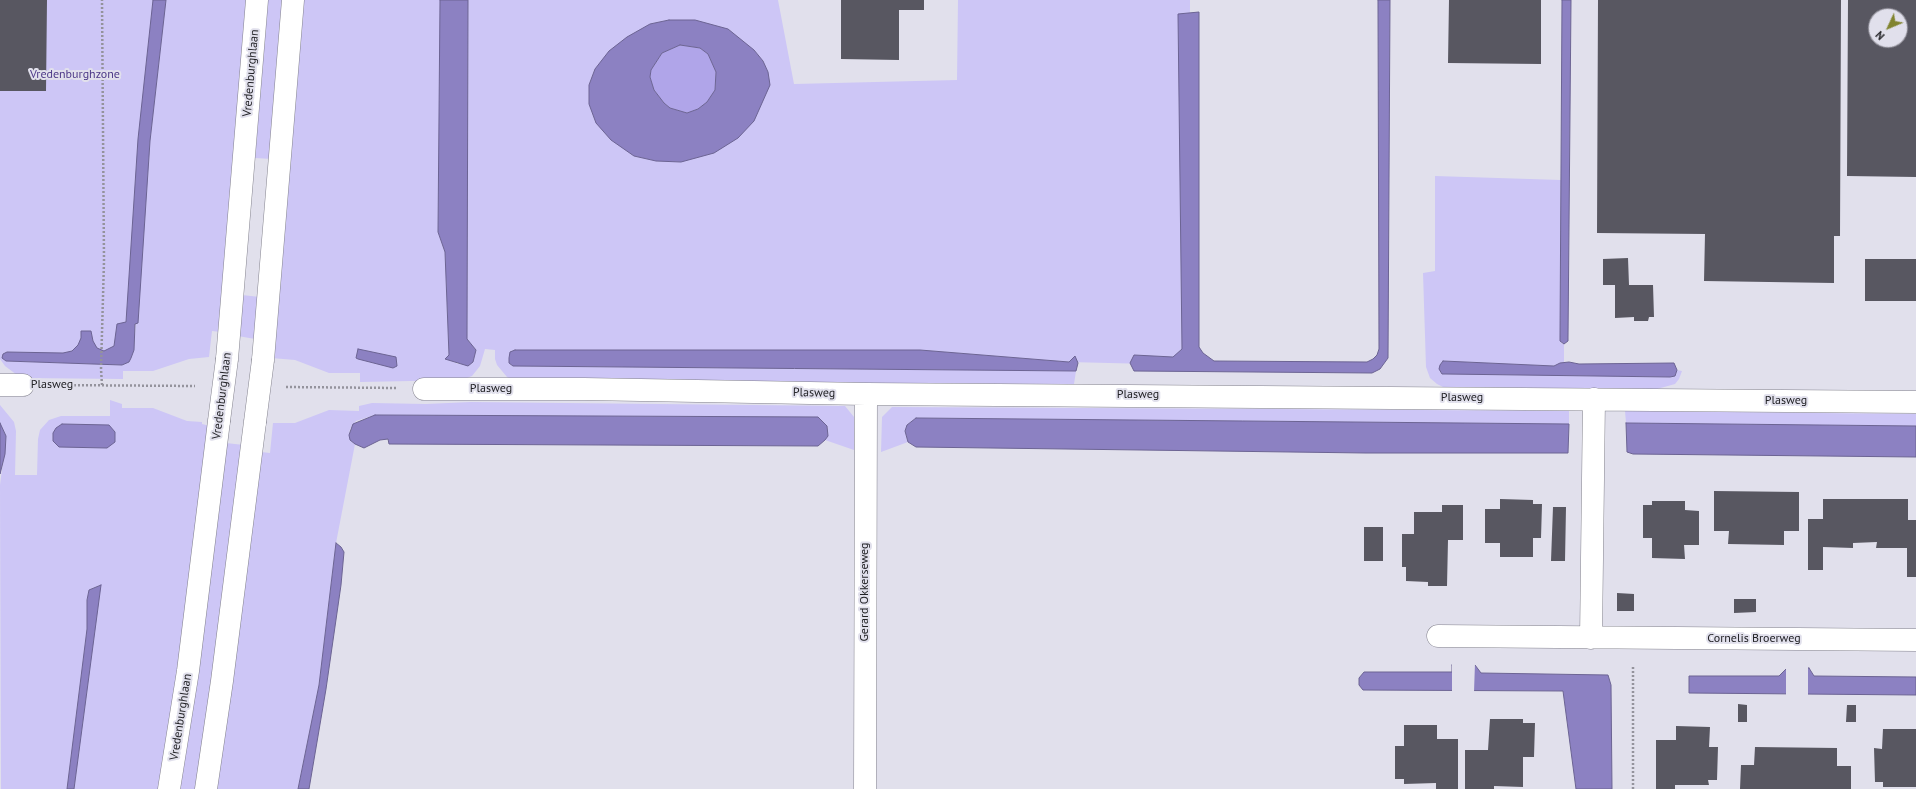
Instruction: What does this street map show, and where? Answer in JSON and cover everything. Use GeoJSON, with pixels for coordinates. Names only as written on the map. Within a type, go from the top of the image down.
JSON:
{"type":"FeatureCollection","features":[{"type":"Feature","properties":{"kind":"street","name":"Vredenburghlaan"},"geometry":{"type":"LineString","coordinates":[[169,789],[188,671],[227,359],[257,0]]}},
{"type":"Feature","properties":{"kind":"street"},"geometry":{"type":"LineString","coordinates":[[206,789],[222,681],[263,360],[293,0]]}},
{"type":"Feature","properties":{"kind":"street","name":"Plasweg"},"geometry":{"type":"LineString","coordinates":[[0,385],[23,385]]}},
{"type":"Feature","properties":{"kind":"street","name":"Plasweg"},"geometry":{"type":"LineString","coordinates":[[424,388],[866,394],[1916,402]]}},
{"type":"Feature","properties":{"kind":"street","name":"Gerard Okkerseweg"},"geometry":{"type":"LineString","coordinates":[[865,789],[866,394]]}},
{"type":"Feature","properties":{"kind":"street"},"geometry":{"type":"LineString","coordinates":[[1591,638],[1594,399]]}},
{"type":"Feature","properties":{"kind":"street","name":"Cornelis Broerweg"},"geometry":{"type":"LineString","coordinates":[[1438,636],[1916,640]]}},
{"type":"Feature","properties":{"kind":"path","name":"Plasweg"},"geometry":{"type":"LineString","coordinates":[[23,385],[102,386],[100,369],[104,261],[102,0]]}},
{"type":"Feature","properties":{"kind":"path"},"geometry":{"type":"LineString","coordinates":[[361,388],[424,388]]}},
{"type":"Feature","properties":{"kind":"path"},"geometry":{"type":"LineString","coordinates":[[1632,789],[1634,638]]}},
{"type":"Feature","properties":{"kind":"green space","name":"Vredenburghzone"},"geometry":{"type":"Polygon","coordinates":[[[0,0],[158,0],[126,323],[119,360],[4,359],[6,361],[122,365],[129,362],[134,347],[150,141],[166,0],[251,0],[221,332],[212,331],[209,357],[189,359],[153,371],[123,371],[123,379],[21,378],[5,366],[0,359],[0,0]]]}},
{"type":"Feature","properties":{"kind":"green space"},"geometry":{"type":"Polygon","coordinates":[[[268,0],[285,0],[272,159],[255,158],[268,0]]]}},
{"type":"Feature","properties":{"kind":"green space"},"geometry":{"type":"Polygon","coordinates":[[[303,0],[440,0],[438,232],[445,252],[449,355],[452,361],[458,364],[473,362],[476,350],[467,339],[468,0],[778,0],[794,84],[957,80],[958,0],[1190,0],[1189,365],[1069,362],[920,350],[515,350],[509,358],[509,363],[513,366],[1076,371],[1074,384],[514,381],[507,377],[497,365],[495,350],[485,349],[480,366],[472,376],[462,380],[360,382],[360,373],[329,373],[295,360],[271,358],[303,0]],[[669,20],[650,24],[595,69],[589,85],[589,104],[634,156],[656,161],[681,162],[768,72],[763,61],[754,50],[695,20],[669,20]]]}},
{"type":"Feature","properties":{"kind":"green space"},"geometry":{"type":"Polygon","coordinates":[[[1435,176],[1561,180],[1560,337],[1561,343],[1564,344],[1564,362],[1554,366],[1443,361],[1441,373],[1670,377],[1675,375],[1677,370],[1682,371],[1675,384],[1657,389],[1443,387],[1430,378],[1426,367],[1423,273],[1435,271],[1435,176]]]}},
{"type":"Feature","properties":{"kind":"green space"},"geometry":{"type":"Polygon","coordinates":[[[242,295],[260,297],[255,339],[238,336],[242,295]]]}},
{"type":"Feature","properties":{"kind":"green space"},"geometry":{"type":"Polygon","coordinates":[[[110,400],[122,404],[122,408],[153,408],[187,421],[202,422],[202,424],[210,426],[194,557],[159,789],[74,789],[100,585],[89,590],[87,600],[87,629],[67,789],[1,789],[0,485],[6,436],[0,423],[0,405],[14,422],[16,431],[15,475],[37,475],[38,439],[40,430],[49,420],[61,416],[110,416],[110,400]]]}},
{"type":"Feature","properties":{"kind":"green space"},"geometry":{"type":"Polygon","coordinates":[[[471,402],[845,406],[854,417],[854,450],[825,440],[828,428],[818,417],[375,415],[356,421],[350,429],[349,435],[350,440],[355,444],[336,543],[319,685],[298,789],[213,789],[261,452],[270,453],[273,423],[295,423],[329,410],[359,411],[359,406],[372,403],[426,404],[471,402]]]}},
{"type":"Feature","properties":{"kind":"green space"},"geometry":{"type":"Polygon","coordinates":[[[892,407],[1569,411],[1569,424],[916,418],[907,425],[905,431],[908,442],[881,452],[882,417],[892,407]]]}},
{"type":"Feature","properties":{"kind":"green space"},"geometry":{"type":"Polygon","coordinates":[[[1625,411],[1916,414],[1916,426],[1626,423],[1625,411]]]}},
{"type":"Feature","properties":{"kind":"green space"},"geometry":{"type":"Polygon","coordinates":[[[226,443],[244,445],[196,789],[176,789],[226,443]]]}},
{"type":"Feature","properties":{"kind":"shaded area"},"geometry":{"type":"Polygon","coordinates":[[[153,0],[166,0],[150,141],[138,323],[135,324],[134,350],[131,358],[129,362],[122,365],[6,361],[2,358],[3,354],[7,352],[63,353],[72,351],[78,345],[81,338],[81,331],[91,331],[93,341],[97,348],[104,351],[114,346],[117,324],[126,322],[138,139],[153,0]]]}},
{"type":"Feature","properties":{"kind":"shaded area"},"geometry":{"type":"Polygon","coordinates":[[[440,0],[468,0],[467,339],[476,350],[473,362],[468,366],[445,359],[449,355],[445,252],[438,232],[440,0]]]}},
{"type":"Feature","properties":{"kind":"shaded area"},"geometry":{"type":"Polygon","coordinates":[[[1378,0],[1390,0],[1388,358],[1380,369],[1372,373],[1134,371],[1130,363],[1134,355],[1173,357],[1182,349],[1178,14],[1199,12],[1199,347],[1203,353],[1214,361],[1367,362],[1377,355],[1379,349],[1378,0]]]}},
{"type":"Feature","properties":{"kind":"shaded area"},"geometry":{"type":"Polygon","coordinates":[[[1562,0],[1571,0],[1568,341],[1564,344],[1560,341],[1562,0]]]}},
{"type":"Feature","properties":{"kind":"shaded area"},"geometry":{"type":"Polygon","coordinates":[[[669,20],[695,20],[728,29],[754,50],[763,61],[768,72],[770,85],[754,121],[738,138],[714,153],[681,162],[656,161],[634,156],[611,140],[596,123],[589,104],[589,85],[595,69],[609,51],[627,37],[650,24],[669,20]],[[680,45],[662,53],[651,70],[650,77],[654,90],[670,108],[687,113],[698,109],[707,102],[715,90],[716,72],[708,54],[700,48],[680,45]]]}},
{"type":"Feature","properties":{"kind":"shaded area"},"geometry":{"type":"Polygon","coordinates":[[[680,45],[700,48],[708,54],[716,72],[715,90],[707,102],[698,109],[687,113],[670,108],[664,103],[654,90],[650,77],[651,70],[662,53],[680,45]]]}},
{"type":"Feature","properties":{"kind":"shaded area"},"geometry":{"type":"Polygon","coordinates":[[[358,349],[396,357],[397,366],[393,368],[358,359],[356,358],[358,349]]]}},
{"type":"Feature","properties":{"kind":"shaded area"},"geometry":{"type":"Polygon","coordinates":[[[515,350],[920,350],[1069,362],[1075,356],[1078,363],[1076,371],[513,366],[509,363],[509,358],[510,352],[515,350]]]}},
{"type":"Feature","properties":{"kind":"shaded area"},"geometry":{"type":"Polygon","coordinates":[[[1443,361],[1554,366],[1560,363],[1569,362],[1579,364],[1674,363],[1677,370],[1675,376],[1670,377],[1442,374],[1439,369],[1443,361]]]}},
{"type":"Feature","properties":{"kind":"shaded area"},"geometry":{"type":"Polygon","coordinates":[[[375,415],[818,417],[827,426],[828,436],[818,446],[389,444],[388,439],[380,440],[364,448],[350,440],[349,435],[353,424],[375,415]]]}},
{"type":"Feature","properties":{"kind":"shaded area"},"geometry":{"type":"Polygon","coordinates":[[[916,418],[1569,424],[1568,453],[1365,453],[916,447],[908,442],[905,431],[907,425],[916,418]]]}},
{"type":"Feature","properties":{"kind":"shaded area"},"geometry":{"type":"Polygon","coordinates":[[[0,423],[6,436],[5,454],[0,474],[0,423]]]}},
{"type":"Feature","properties":{"kind":"shaded area"},"geometry":{"type":"Polygon","coordinates":[[[1626,423],[1916,426],[1916,457],[1633,454],[1627,452],[1626,423]]]}},
{"type":"Feature","properties":{"kind":"shaded area"},"geometry":{"type":"Polygon","coordinates":[[[62,424],[109,425],[115,432],[115,442],[107,448],[59,447],[53,441],[53,433],[56,428],[62,424]]]}},
{"type":"Feature","properties":{"kind":"shaded area"},"geometry":{"type":"Polygon","coordinates":[[[336,543],[344,552],[341,585],[326,689],[309,789],[298,789],[319,685],[336,543]]]}},
{"type":"Feature","properties":{"kind":"shaded area"},"geometry":{"type":"Polygon","coordinates":[[[101,585],[74,789],[67,789],[87,629],[87,600],[89,590],[101,585]]]}},
{"type":"Feature","properties":{"kind":"shaded area"},"geometry":{"type":"Polygon","coordinates":[[[1452,665],[1475,665],[1481,673],[1608,675],[1611,685],[1612,789],[1576,789],[1563,691],[1363,690],[1359,685],[1359,678],[1364,672],[1452,672],[1452,665]]]}},
{"type":"Feature","properties":{"kind":"shaded area"},"geometry":{"type":"Polygon","coordinates":[[[1809,668],[1814,676],[1916,677],[1916,695],[1689,693],[1689,676],[1779,676],[1786,669],[1809,668]]]}},
{"type":"Feature","properties":{"kind":"pier"},"geometry":{"type":"Polygon","coordinates":[[[1452,663],[1475,663],[1474,692],[1452,693],[1452,663]]]}},
{"type":"Feature","properties":{"kind":"pier"},"geometry":{"type":"Polygon","coordinates":[[[1808,666],[1808,696],[1786,696],[1786,667],[1808,666]]]}},
{"type":"Feature","properties":{"kind":"building"},"geometry":{"type":"Polygon","coordinates":[[[0,0],[47,0],[46,91],[0,91],[0,0]]]}},
{"type":"Feature","properties":{"kind":"building"},"geometry":{"type":"Polygon","coordinates":[[[841,0],[924,0],[924,10],[899,10],[899,60],[841,59],[841,0]]]}},
{"type":"Feature","properties":{"kind":"building"},"geometry":{"type":"Polygon","coordinates":[[[1449,0],[1541,0],[1541,64],[1448,63],[1449,0]]]}},
{"type":"Feature","properties":{"kind":"building"},"geometry":{"type":"Polygon","coordinates":[[[1598,0],[1841,0],[1840,236],[1834,236],[1834,283],[1704,281],[1705,234],[1597,233],[1598,0]]]}},
{"type":"Feature","properties":{"kind":"building"},"geometry":{"type":"Polygon","coordinates":[[[1848,0],[1916,0],[1916,177],[1847,176],[1848,0]]]}},
{"type":"Feature","properties":{"kind":"building"},"geometry":{"type":"Polygon","coordinates":[[[1628,258],[1629,285],[1653,285],[1654,317],[1649,317],[1648,321],[1634,321],[1634,317],[1615,318],[1615,285],[1603,285],[1603,259],[1628,258]]]}},
{"type":"Feature","properties":{"kind":"building"},"geometry":{"type":"Polygon","coordinates":[[[1865,259],[1916,259],[1916,301],[1865,301],[1865,259]]]}},
{"type":"Feature","properties":{"kind":"building"},"geometry":{"type":"Polygon","coordinates":[[[1714,491],[1799,492],[1799,531],[1784,531],[1784,545],[1728,544],[1729,531],[1714,531],[1714,491]]]}},
{"type":"Feature","properties":{"kind":"building"},"geometry":{"type":"Polygon","coordinates":[[[1500,499],[1533,500],[1533,504],[1542,504],[1541,538],[1533,538],[1533,557],[1500,557],[1500,543],[1485,543],[1485,509],[1500,509],[1500,499]]]}},
{"type":"Feature","properties":{"kind":"building"},"geometry":{"type":"Polygon","coordinates":[[[1823,499],[1908,499],[1908,520],[1916,520],[1916,577],[1907,577],[1907,548],[1876,548],[1877,542],[1853,543],[1853,548],[1823,547],[1823,570],[1808,570],[1808,519],[1823,519],[1823,499]]]}},
{"type":"Feature","properties":{"kind":"building"},"geometry":{"type":"Polygon","coordinates":[[[1652,501],[1685,501],[1685,510],[1699,511],[1699,545],[1684,545],[1685,559],[1652,558],[1652,538],[1643,538],[1643,505],[1652,505],[1652,501]]]}},
{"type":"Feature","properties":{"kind":"building"},"geometry":{"type":"Polygon","coordinates":[[[1442,505],[1463,505],[1463,540],[1448,540],[1447,586],[1428,586],[1428,582],[1406,581],[1406,567],[1402,567],[1402,534],[1414,534],[1414,512],[1442,512],[1442,505]]]}},
{"type":"Feature","properties":{"kind":"building"},"geometry":{"type":"Polygon","coordinates":[[[1553,507],[1566,507],[1565,561],[1551,561],[1553,507]]]}},
{"type":"Feature","properties":{"kind":"building"},"geometry":{"type":"Polygon","coordinates":[[[1364,527],[1383,527],[1383,561],[1364,561],[1364,527]]]}},
{"type":"Feature","properties":{"kind":"building"},"geometry":{"type":"Polygon","coordinates":[[[1617,593],[1634,594],[1634,611],[1617,611],[1617,593]]]}},
{"type":"Feature","properties":{"kind":"building"},"geometry":{"type":"Polygon","coordinates":[[[1734,599],[1756,599],[1756,612],[1734,613],[1734,599]]]}},
{"type":"Feature","properties":{"kind":"building"},"geometry":{"type":"Polygon","coordinates":[[[1738,704],[1747,705],[1747,722],[1738,722],[1738,704]]]}},
{"type":"Feature","properties":{"kind":"building"},"geometry":{"type":"Polygon","coordinates":[[[1847,705],[1856,705],[1856,722],[1846,722],[1847,705]]]}},
{"type":"Feature","properties":{"kind":"building"},"geometry":{"type":"Polygon","coordinates":[[[1490,719],[1523,719],[1523,723],[1535,723],[1534,757],[1523,757],[1523,787],[1494,786],[1494,789],[1465,789],[1465,750],[1488,750],[1490,719]]]}},
{"type":"Feature","properties":{"kind":"building"},"geometry":{"type":"Polygon","coordinates":[[[1404,725],[1437,725],[1437,739],[1458,739],[1458,789],[1436,789],[1436,783],[1404,784],[1404,779],[1395,779],[1395,746],[1404,746],[1404,725]]]}},
{"type":"Feature","properties":{"kind":"building"},"geometry":{"type":"Polygon","coordinates":[[[1676,726],[1710,727],[1709,747],[1718,747],[1717,780],[1708,780],[1709,785],[1675,785],[1675,789],[1656,789],[1656,740],[1676,740],[1676,726]]]}},
{"type":"Feature","properties":{"kind":"building"},"geometry":{"type":"Polygon","coordinates":[[[1883,729],[1916,729],[1916,787],[1883,787],[1883,782],[1875,782],[1874,748],[1882,749],[1883,729]]]}},
{"type":"Feature","properties":{"kind":"building"},"geometry":{"type":"Polygon","coordinates":[[[1755,747],[1837,748],[1837,766],[1851,766],[1851,789],[1740,789],[1741,765],[1754,765],[1755,747]]]}}]}
